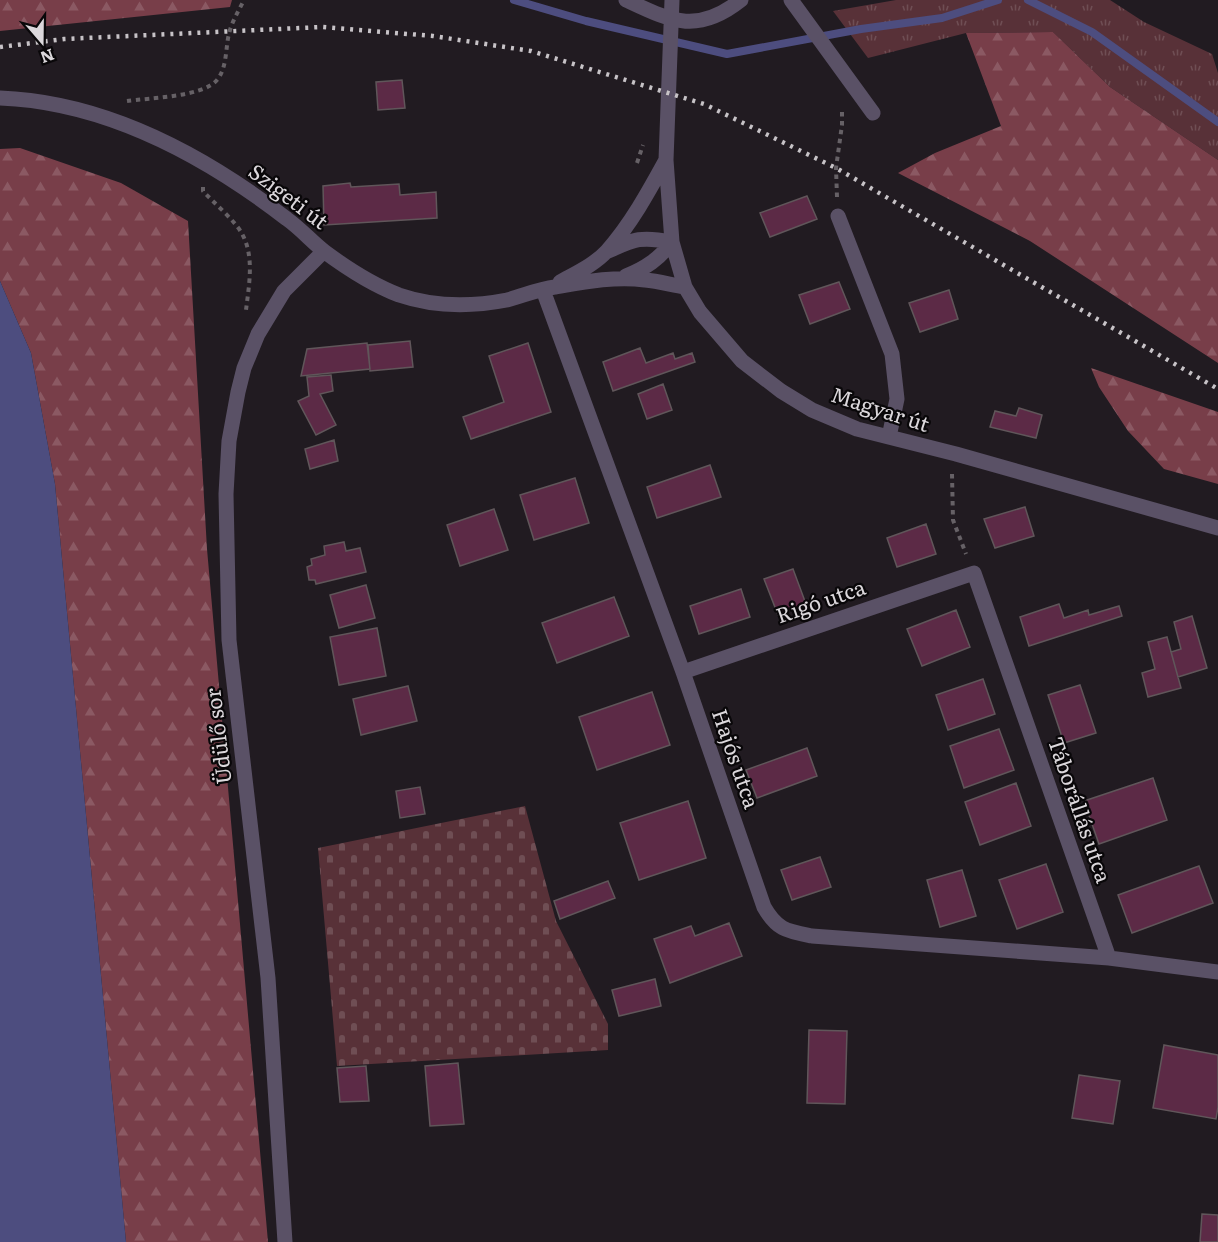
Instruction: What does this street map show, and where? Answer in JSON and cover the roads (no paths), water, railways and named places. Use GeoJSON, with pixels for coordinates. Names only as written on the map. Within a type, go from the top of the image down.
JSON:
{"type":"FeatureCollection","features":[{"type":"Feature","properties":{"kind":"street"},"geometry":{"type":"LineString","coordinates":[[626,0],[676,21],[693,22],[711,18],[741,0]]}},
{"type":"Feature","properties":{"kind":"street","name":"Magyar út"},"geometry":{"type":"LineString","coordinates":[[672,0],[666,160],[672,242],[685,287],[700,312],[742,361],[762,378],[812,410],[857,429],[956,454],[1218,528]]}},
{"type":"Feature","properties":{"kind":"street"},"geometry":{"type":"LineString","coordinates":[[791,0],[873,113]]}},
{"type":"Feature","properties":{"kind":"street","name":"Szigeti út"},"geometry":{"type":"LineString","coordinates":[[0,98],[24,99],[86,111],[131,125],[201,160],[288,220],[324,251],[361,277],[400,295],[444,305],[472,305],[547,288]]}},
{"type":"Feature","properties":{"kind":"street"},"geometry":{"type":"LineString","coordinates":[[606,252],[642,203],[666,160]]}},
{"type":"Feature","properties":{"kind":"street"},"geometry":{"type":"LineString","coordinates":[[838,216],[892,354],[897,399],[889,437]]}},
{"type":"Feature","properties":{"kind":"street"},"geometry":{"type":"LineString","coordinates":[[547,288],[587,267],[606,252],[633,240],[648,237],[672,242],[661,257],[643,269],[618,279]]}},
{"type":"Feature","properties":{"kind":"street","name":"Üdülő sor"},"geometry":{"type":"LineString","coordinates":[[285,1242],[268,978],[229,640],[226,494],[229,441],[244,368],[258,334],[284,291],[324,251]]}},
{"type":"Feature","properties":{"kind":"street"},"geometry":{"type":"LineString","coordinates":[[547,288],[618,279],[644,279],[685,287]]}},
{"type":"Feature","properties":{"kind":"street","name":"Hajós utca"},"geometry":{"type":"LineString","coordinates":[[547,288],[764,908],[773,923],[789,932],[812,936],[1109,958]]}},
{"type":"Feature","properties":{"kind":"street","name":"Rigó utca"},"geometry":{"type":"LineString","coordinates":[[683,672],[974,573]]}},
{"type":"Feature","properties":{"kind":"street","name":"Táborállás utca"},"geometry":{"type":"LineString","coordinates":[[974,573],[1109,958]]}},
{"type":"Feature","properties":{"kind":"street"},"geometry":{"type":"LineString","coordinates":[[1109,958],[1218,972]]}},
{"type":"Feature","properties":{"kind":"waterway"},"geometry":{"type":"LineString","coordinates":[[514,0],[586,21],[727,54],[861,29],[942,18],[998,0]]}},
{"type":"Feature","properties":{"kind":"waterway"},"geometry":{"type":"LineString","coordinates":[[1028,0],[1092,32],[1218,122]]}},
{"type":"Feature","properties":{"kind":"railway"},"geometry":{"type":"LineString","coordinates":[[0,47],[64,39],[322,27],[433,36],[531,51],[704,104],[836,168],[1218,389]]}}]}
